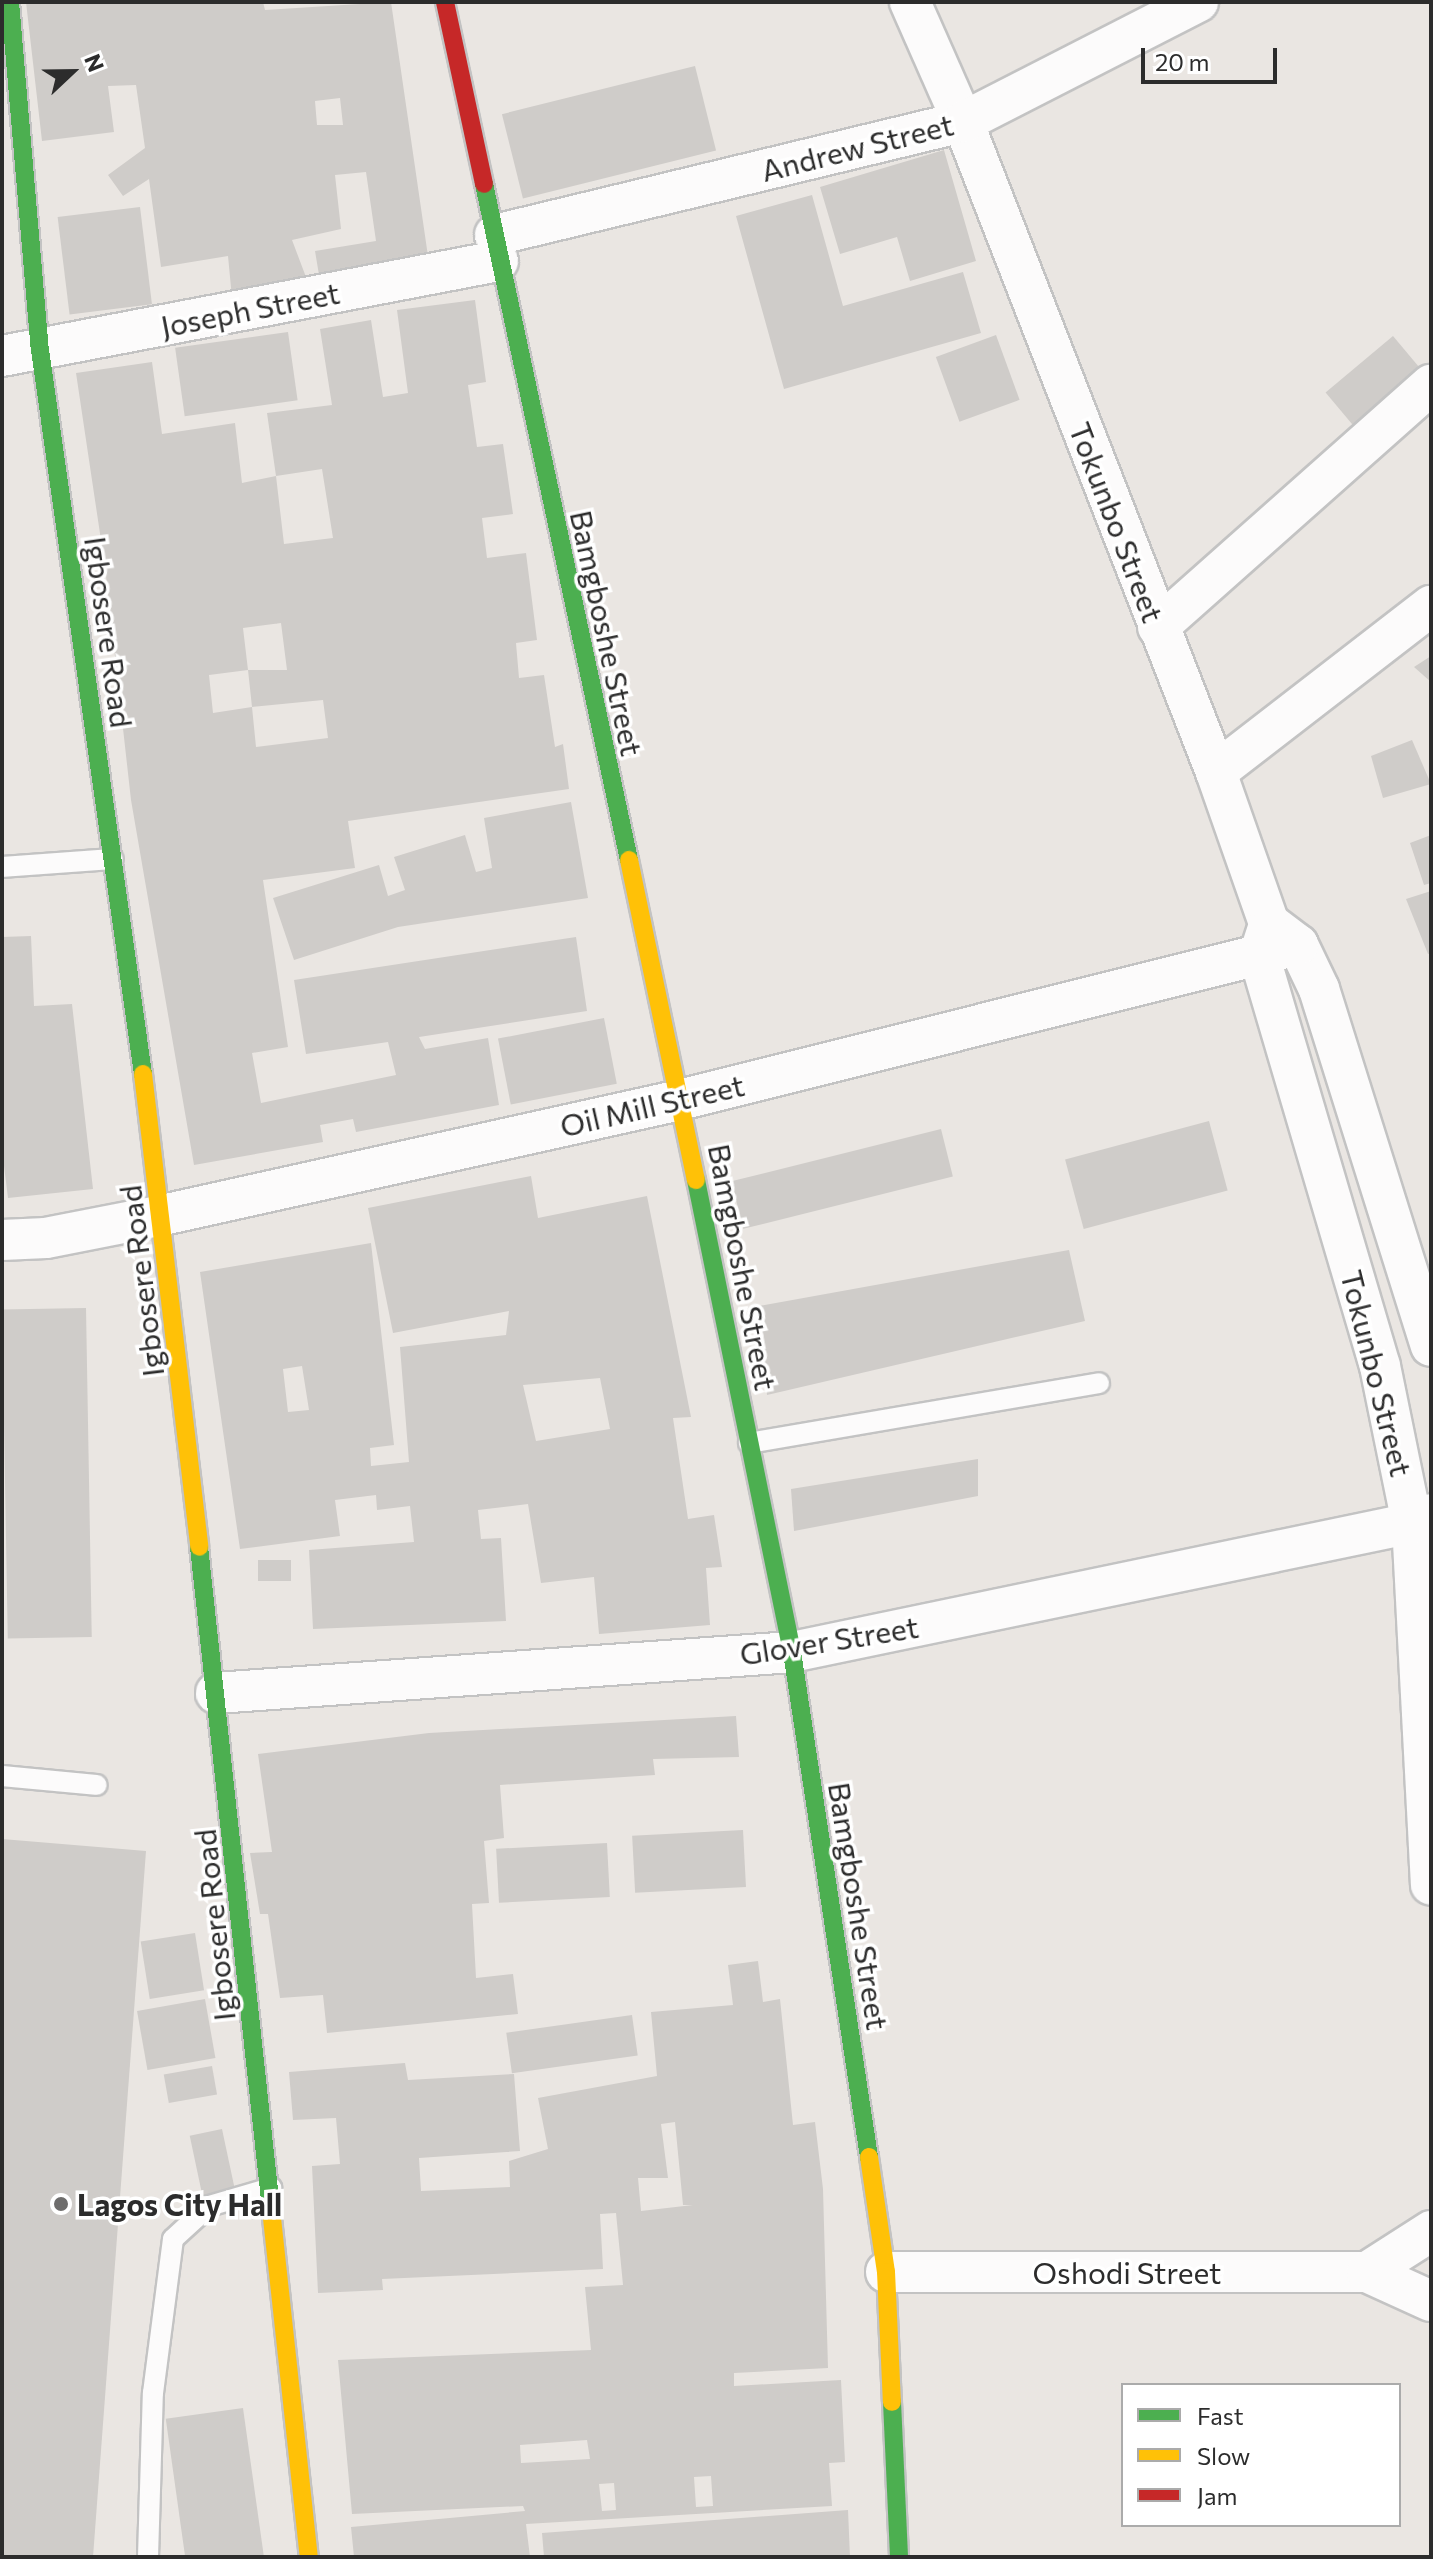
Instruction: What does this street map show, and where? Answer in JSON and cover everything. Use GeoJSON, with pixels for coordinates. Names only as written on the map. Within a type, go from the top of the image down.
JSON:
{"type":"FeatureCollection","features":[{"type":"Feature","properties":{"kind":"main road","name":"Igbosere Road"},"geometry":{"type":"LineString","coordinates":[[10,2],[21,353],[113,859],[163,1215],[309,2557]]}},
{"type":"Feature","properties":{"kind":"main road","name":"Bamgboshe Street"},"geometry":{"type":"LineString","coordinates":[[445,2],[680,1100],[792,1652],[886,2272],[899,2557]]}},
{"type":"Feature","properties":{"kind":"street","name":"Tokunbo Street"},"geometry":{"type":"LineString","coordinates":[[910,2],[963,122],[1216,772],[1275,941],[1380,1366],[1422,1518],[1431,1885]]}},
{"type":"Feature","properties":{"kind":"street","name":"Andrew Street"},"geometry":{"type":"LineString","coordinates":[[496,248],[963,122],[1198,2]]}},
{"type":"Feature","properties":{"kind":"street","name":"Joseph Street"},"geometry":{"type":"LineString","coordinates":[[21,353],[496,248]]}},
{"type":"Feature","properties":{"kind":"street"},"geometry":{"type":"LineString","coordinates":[[1158,627],[1431,385]]}},
{"type":"Feature","properties":{"kind":"street"},"geometry":{"type":"LineString","coordinates":[[1216,772],[1431,606]]}},
{"type":"Feature","properties":{"kind":"street","name":"Tokunbo Street"},"geometry":{"type":"LineString","coordinates":[[1275,941],[1319,989],[1431,1346]]}},
{"type":"Feature","properties":{"kind":"street","name":"Oil Mill Street"},"geometry":{"type":"LineString","coordinates":[[2,1240],[46,1238],[163,1215],[680,1100],[1275,941]]}},
{"type":"Feature","properties":{"kind":"street","name":"Glover Street"},"geometry":{"type":"LineString","coordinates":[[216,1693],[792,1652],[1422,1518]]}},
{"type":"Feature","properties":{"kind":"street"},"geometry":{"type":"LineString","coordinates":[[1367,2272],[1431,2231]]}},
{"type":"Feature","properties":{"kind":"street","name":"Oshodi Street"},"geometry":{"type":"LineString","coordinates":[[886,2272],[1367,2272],[1431,2301]]}},
{"type":"Feature","properties":{"kind":"lane"},"geometry":{"type":"LineString","coordinates":[[2,867],[113,859]]}},
{"type":"Feature","properties":{"kind":"lane"},"geometry":{"type":"LineString","coordinates":[[749,1443],[1099,1383]]}},
{"type":"Feature","properties":{"kind":"lane"},"geometry":{"type":"LineString","coordinates":[[2,1776],[97,1785]]}},
{"type":"Feature","properties":{"kind":"lane"},"geometry":{"type":"LineString","coordinates":[[148,2557],[153,2393],[173,2239],[209,2206],[271,2188]]}},
{"type":"Feature","properties":{"kind":"building"},"geometry":{"type":"Polygon","coordinates":[[[26,2],[263,2],[265,10],[391,2],[429,263],[320,281],[315,251],[376,241],[366,172],[335,175],[341,229],[292,240],[309,285],[232,298],[228,256],[161,267],[149,179],[123,196],[108,175],[145,148],[136,85],[108,86],[114,132],[42,141],[26,2]],[[340,98],[315,101],[317,125],[343,125],[340,98]]]}},
{"type":"Feature","properties":{"kind":"building"},"geometry":{"type":"Polygon","coordinates":[[[695,66],[716,150],[523,199],[502,114],[695,66]]]}},
{"type":"Feature","properties":{"kind":"building"},"geometry":{"type":"Polygon","coordinates":[[[944,150],[976,261],[910,281],[897,237],[840,254],[820,187],[944,150]]]}},
{"type":"Feature","properties":{"kind":"building"},"geometry":{"type":"Polygon","coordinates":[[[812,195],[843,306],[963,272],[981,333],[784,389],[736,216],[812,195]]]}},
{"type":"Feature","properties":{"kind":"building"},"geometry":{"type":"Polygon","coordinates":[[[140,207],[152,304],[70,314],[58,217],[140,207]]]}},
{"type":"Feature","properties":{"kind":"building"},"geometry":{"type":"Polygon","coordinates":[[[475,300],[486,382],[468,385],[477,447],[503,444],[513,514],[482,518],[487,558],[526,553],[537,640],[516,643],[519,678],[544,675],[555,747],[563,744],[569,789],[348,821],[355,868],[263,880],[288,1047],[252,1053],[261,1103],[396,1075],[388,1042],[306,1054],[294,980],[576,937],[587,1011],[419,1037],[425,1049],[488,1038],[499,1105],[356,1132],[353,1119],[320,1125],[323,1142],[194,1165],[131,800],[105,567],[76,373],[152,362],[162,434],[235,423],[242,483],[276,476],[267,413],[332,405],[320,329],[371,320],[383,397],[408,393],[397,310],[475,300]],[[322,469],[276,476],[284,544],[333,538],[322,469]],[[281,623],[243,628],[248,670],[287,670],[281,623]],[[248,670],[209,675],[213,713],[252,707],[248,670]],[[323,700],[252,707],[256,747],[328,738],[323,700]]]}},
{"type":"Feature","properties":{"kind":"building"},"geometry":{"type":"Polygon","coordinates":[[[288,332],[298,400],[185,416],[175,348],[288,332]]]}},
{"type":"Feature","properties":{"kind":"building"},"geometry":{"type":"Polygon","coordinates":[[[996,335],[1020,400],[959,422],[936,357],[996,335]]]}},
{"type":"Feature","properties":{"kind":"building"},"geometry":{"type":"Polygon","coordinates":[[[1393,336],[1422,370],[1355,427],[1326,393],[1393,336]]]}},
{"type":"Feature","properties":{"kind":"building"},"geometry":{"type":"Polygon","coordinates":[[[1431,656],[1431,682],[1414,667],[1431,656]]]}},
{"type":"Feature","properties":{"kind":"building"},"geometry":{"type":"Polygon","coordinates":[[[1412,740],[1431,784],[1383,798],[1371,756],[1412,740]]]}},
{"type":"Feature","properties":{"kind":"building"},"geometry":{"type":"Polygon","coordinates":[[[571,802],[588,898],[398,927],[294,960],[273,898],[379,865],[388,896],[405,890],[394,857],[465,835],[476,872],[492,868],[484,818],[571,802]]]}},
{"type":"Feature","properties":{"kind":"building"},"geometry":{"type":"Polygon","coordinates":[[[1431,835],[1431,883],[1424,885],[1410,843],[1431,835]]]}},
{"type":"Feature","properties":{"kind":"building"},"geometry":{"type":"Polygon","coordinates":[[[1431,891],[1431,953],[1428,954],[1406,899],[1431,891]]]}},
{"type":"Feature","properties":{"kind":"building"},"geometry":{"type":"Polygon","coordinates":[[[31,936],[34,1006],[72,1004],[93,1189],[8,1198],[2,1150],[2,937],[31,936]]]}},
{"type":"Feature","properties":{"kind":"building"},"geometry":{"type":"Polygon","coordinates":[[[604,1018],[617,1084],[511,1104],[498,1039],[604,1018]]]}},
{"type":"Feature","properties":{"kind":"building"},"geometry":{"type":"Polygon","coordinates":[[[1209,1121],[1228,1191],[1084,1229],[1065,1160],[1209,1121]]]}},
{"type":"Feature","properties":{"kind":"building"},"geometry":{"type":"Polygon","coordinates":[[[941,1129],[953,1177],[743,1229],[731,1181],[941,1129]]]}},
{"type":"Feature","properties":{"kind":"building"},"geometry":{"type":"Polygon","coordinates":[[[531,1176],[538,1218],[647,1196],[691,1417],[673,1418],[688,1519],[714,1515],[722,1567],[706,1568],[710,1625],[599,1634],[594,1577],[541,1583],[528,1504],[478,1510],[481,1539],[501,1538],[506,1621],[313,1629],[309,1550],[414,1542],[410,1506],[377,1510],[376,1495],[335,1500],[340,1536],[240,1549],[200,1272],[371,1243],[394,1445],[370,1448],[371,1466],[409,1462],[400,1347],[506,1335],[509,1311],[393,1333],[368,1208],[531,1176]],[[302,1366],[283,1369],[288,1412],[309,1410],[302,1366]],[[600,1378],[523,1385],[536,1441],[610,1429],[600,1378]]]}},
{"type":"Feature","properties":{"kind":"building"},"geometry":{"type":"Polygon","coordinates":[[[1069,1250],[1085,1321],[767,1395],[759,1306],[1069,1250]]]}},
{"type":"Feature","properties":{"kind":"building"},"geometry":{"type":"Polygon","coordinates":[[[86,1308],[92,1637],[8,1638],[2,1309],[86,1308]]]}},
{"type":"Feature","properties":{"kind":"building"},"geometry":{"type":"Polygon","coordinates":[[[978,1459],[978,1496],[794,1531],[791,1489],[978,1459]]]}},
{"type":"Feature","properties":{"kind":"building"},"geometry":{"type":"Polygon","coordinates":[[[258,1560],[291,1560],[291,1581],[258,1581],[258,1560]]]}},
{"type":"Feature","properties":{"kind":"building"},"geometry":{"type":"Polygon","coordinates":[[[736,1716],[739,1757],[653,1759],[655,1775],[500,1785],[504,1838],[484,1841],[489,1903],[472,1904],[476,1978],[513,1974],[518,2014],[327,2033],[323,1995],[280,1998],[268,1914],[260,1914],[250,1853],[272,1852],[258,1754],[429,1733],[736,1716]]]}},
{"type":"Feature","properties":{"kind":"building"},"geometry":{"type":"Polygon","coordinates":[[[743,1830],[746,1887],[635,1893],[632,1836],[743,1830]]]}},
{"type":"Feature","properties":{"kind":"building","name":"Lagos City Hall"},"geometry":{"type":"Polygon","coordinates":[[[2,1839],[146,1851],[93,2557],[2,2557],[2,1839]]]}},
{"type":"Feature","properties":{"kind":"building"},"geometry":{"type":"Polygon","coordinates":[[[607,1843],[610,1897],[499,1903],[496,1849],[607,1843]]]}},
{"type":"Feature","properties":{"kind":"building"},"geometry":{"type":"Polygon","coordinates":[[[195,1933],[204,1990],[150,1999],[141,1942],[195,1933]]]}},
{"type":"Feature","properties":{"kind":"building"},"geometry":{"type":"Polygon","coordinates":[[[758,1961],[763,2002],[780,1999],[793,2125],[815,2122],[823,2189],[828,2368],[734,2373],[734,2386],[841,2380],[845,2462],[829,2463],[832,2506],[526,2524],[530,2557],[354,2557],[351,2527],[525,2511],[523,2506],[352,2514],[338,2360],[591,2350],[585,2287],[623,2285],[616,2213],[600,2214],[603,2269],[382,2279],[383,2290],[318,2293],[312,2166],[340,2164],[336,2118],[293,2120],[289,2072],[405,2063],[408,2080],[514,2074],[520,2151],[419,2158],[421,2191],[510,2187],[509,2161],[548,2149],[538,2098],[657,2076],[651,2012],[733,2005],[728,1965],[758,1961]],[[675,2122],[661,2124],[668,2178],[638,2178],[641,2211],[693,2205],[683,2205],[675,2122]],[[587,2440],[520,2445],[521,2463],[590,2459],[587,2440]],[[711,2476],[694,2477],[696,2507],[713,2506],[711,2476]],[[614,2483],[599,2484],[602,2511],[616,2510],[614,2483]]]}},
{"type":"Feature","properties":{"kind":"building"},"geometry":{"type":"Polygon","coordinates":[[[205,1999],[215,2058],[147,2070],[137,2011],[205,1999]]]}},
{"type":"Feature","properties":{"kind":"building"},"geometry":{"type":"Polygon","coordinates":[[[632,2015],[638,2056],[512,2073],[506,2033],[632,2015]]]}},
{"type":"Feature","properties":{"kind":"building"},"geometry":{"type":"Polygon","coordinates":[[[212,2066],[217,2095],[169,2103],[164,2075],[212,2066]]]}},
{"type":"Feature","properties":{"kind":"building"},"geometry":{"type":"Polygon","coordinates":[[[222,2129],[236,2194],[203,2200],[190,2136],[222,2129]]]}},
{"type":"Feature","properties":{"kind":"building"},"geometry":{"type":"Polygon","coordinates":[[[243,2408],[264,2557],[185,2557],[166,2419],[243,2408]]]}},
{"type":"Feature","properties":{"kind":"building"},"geometry":{"type":"Polygon","coordinates":[[[848,2510],[850,2557],[544,2557],[542,2533],[848,2510]]]}},
{"type":"Feature","properties":{"kind":"traffic: fast"},"geometry":{"type":"LineString","coordinates":[[10,2],[40,350],[143,1074]]}},
{"type":"Feature","properties":{"kind":"traffic: fast"},"geometry":{"type":"LineString","coordinates":[[484,184],[629,860]]}},
{"type":"Feature","properties":{"kind":"traffic: fast"},"geometry":{"type":"LineString","coordinates":[[696,1180],[792,1652],[869,2157]]}},
{"type":"Feature","properties":{"kind":"traffic: fast"},"geometry":{"type":"LineString","coordinates":[[199,1547],[271,2209]]}},
{"type":"Feature","properties":{"kind":"traffic: fast"},"geometry":{"type":"LineString","coordinates":[[892,2402],[899,2557]]}},
{"type":"Feature","properties":{"kind":"traffic: slow"},"geometry":{"type":"LineString","coordinates":[[629,860],[696,1180]]}},
{"type":"Feature","properties":{"kind":"traffic: slow"},"geometry":{"type":"LineString","coordinates":[[143,1074],[199,1547]]}},
{"type":"Feature","properties":{"kind":"traffic: slow"},"geometry":{"type":"LineString","coordinates":[[869,2157],[886,2272],[892,2402]]}},
{"type":"Feature","properties":{"kind":"traffic: slow"},"geometry":{"type":"LineString","coordinates":[[271,2209],[309,2557]]}},
{"type":"Feature","properties":{"kind":"traffic: jam"},"geometry":{"type":"LineString","coordinates":[[445,2],[484,184]]}},
{"type":"Feature","properties":{"kind":"place","name":"Lagos City Hall"},"geometry":{"type":"Point","coordinates":[61,2204]}}]}
